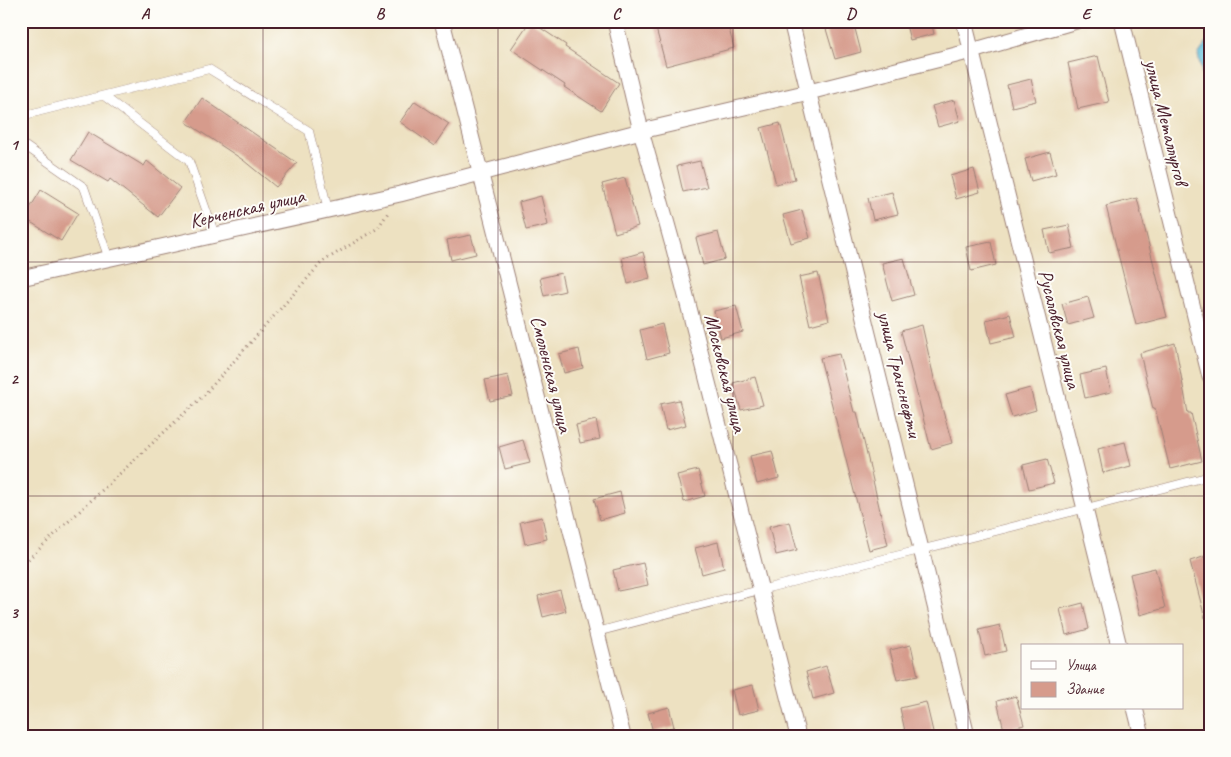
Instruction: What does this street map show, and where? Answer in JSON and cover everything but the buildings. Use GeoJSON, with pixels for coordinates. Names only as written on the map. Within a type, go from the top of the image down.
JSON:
{"type":"FeatureCollection","features":[{"type":"Feature","properties":{"kind":"street","name":"Смоленская улица"},"geometry":{"type":"LineString","coordinates":[[442,21],[623,736]]}},
{"type":"Feature","properties":{"kind":"street","name":"Московская улица"},"geometry":{"type":"LineString","coordinates":[[615,21],[798,736]]}},
{"type":"Feature","properties":{"kind":"street","name":"улица Транснефти"},"geometry":{"type":"LineString","coordinates":[[792,21],[968,736]]}},
{"type":"Feature","properties":{"kind":"street","name":"Русаловская улица"},"geometry":{"type":"LineString","coordinates":[[964,21],[1118,644]]}},
{"type":"Feature","properties":{"kind":"street","name":"Керченская улица"},"geometry":{"type":"LineString","coordinates":[[21,278],[400,194],[642,131],[972,51],[1076,21]]}},
{"type":"Feature","properties":{"kind":"street","name":"улица Металлургов"},"geometry":{"type":"LineString","coordinates":[[1122,21],[1210,377]]}},
{"type":"Feature","properties":{"kind":"street"},"geometry":{"type":"LineString","coordinates":[[1136,710],[1142,736]]}},
{"type":"Feature","properties":{"kind":"lane"},"geometry":{"type":"LineString","coordinates":[[21,116],[209,69],[309,130],[328,210]]}},
{"type":"Feature","properties":{"kind":"lane"},"geometry":{"type":"LineString","coordinates":[[104,96],[188,161],[215,235]]}},
{"type":"Feature","properties":{"kind":"lane"},"geometry":{"type":"LineString","coordinates":[[21,143],[84,187],[109,259]]}},
{"type":"Feature","properties":{"kind":"lane"},"geometry":{"type":"LineString","coordinates":[[597,632],[1210,476]]}},
{"type":"Feature","properties":{"kind":"path"},"geometry":{"type":"LineString","coordinates":[[21,566],[204,395],[322,262],[378,228],[400,194]]}},
{"type":"Feature","properties":{"kind":"water"},"geometry":{"type":"Polygon","coordinates":[[[1210,38],[1210,109],[1198,55],[1210,38]]]}}]}
